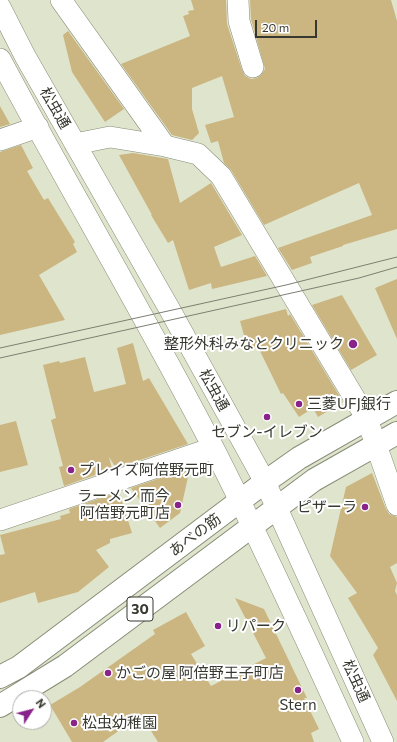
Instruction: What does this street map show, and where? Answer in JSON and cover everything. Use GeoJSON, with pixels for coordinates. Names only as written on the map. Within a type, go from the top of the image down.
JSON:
{"type":"FeatureCollection","features":[{"type":"Feature","properties":{"kind":"main road","name":"あべの筋"},"geometry":{"type":"LineString","coordinates":[[0,677],[19,667],[264,482],[299,458],[397,402]]}},
{"type":"Feature","properties":{"kind":"main road","name":"あべの筋"},"geometry":{"type":"LineString","coordinates":[[0,706],[65,666],[314,480],[397,433]]}},
{"type":"Feature","properties":{"kind":"street"},"geometry":{"type":"LineString","coordinates":[[61,0],[165,146]]}},
{"type":"Feature","properties":{"kind":"street"},"geometry":{"type":"LineString","coordinates":[[238,0],[239,21],[252,67]]}},
{"type":"Feature","properties":{"kind":"street","name":"松虫通"},"geometry":{"type":"LineString","coordinates":[[0,8],[170,310],[264,482],[384,742]]}},
{"type":"Feature","properties":{"kind":"street","name":"松虫通"},"geometry":{"type":"LineString","coordinates":[[0,59],[117,269],[213,448],[252,525],[354,742]]}},
{"type":"Feature","properties":{"kind":"street"},"geometry":{"type":"LineString","coordinates":[[0,140],[38,127]]}},
{"type":"Feature","properties":{"kind":"street"},"geometry":{"type":"LineString","coordinates":[[76,144],[110,137],[165,146],[198,154],[221,176],[367,418],[397,505]]}},
{"type":"Feature","properties":{"kind":"street"},"geometry":{"type":"LineString","coordinates":[[0,520],[213,448]]}},
{"type":"Feature","properties":{"kind":"street"},"geometry":{"type":"LineString","coordinates":[[384,742],[397,735]]}},
{"type":"Feature","properties":{"kind":"building"},"geometry":{"type":"Polygon","coordinates":[[[191,0],[226,0],[227,24],[242,70],[245,76],[251,79],[257,78],[265,69],[251,19],[250,0],[391,0],[397,21],[397,229],[343,245],[310,257],[312,263],[292,270],[278,248],[372,215],[359,183],[264,225],[231,170],[224,163],[218,141],[211,143],[205,125],[234,117],[222,76],[192,88],[192,109],[199,133],[192,140],[172,135],[121,64],[190,36],[183,16],[189,14],[188,11],[194,10],[191,0]]]}},
{"type":"Feature","properties":{"kind":"building"},"geometry":{"type":"Polygon","coordinates":[[[68,31],[124,109],[105,122],[72,72],[63,35],[68,31]]]}},
{"type":"Feature","properties":{"kind":"building"},"geometry":{"type":"Polygon","coordinates":[[[0,106],[10,124],[0,127],[0,106]]]}},
{"type":"Feature","properties":{"kind":"building"},"geometry":{"type":"Polygon","coordinates":[[[21,145],[33,168],[27,171],[44,200],[48,198],[75,242],[73,244],[77,252],[39,275],[65,320],[0,335],[0,152],[21,145]]]}},
{"type":"Feature","properties":{"kind":"building"},"geometry":{"type":"Polygon","coordinates":[[[133,153],[168,159],[180,203],[211,183],[242,235],[214,247],[221,267],[255,256],[267,276],[212,289],[211,283],[189,290],[173,240],[168,243],[151,215],[119,155],[133,153]]]}},
{"type":"Feature","properties":{"kind":"building"},"geometry":{"type":"Polygon","coordinates":[[[397,279],[397,339],[375,288],[397,279]]]}},
{"type":"Feature","properties":{"kind":"building"},"geometry":{"type":"Polygon","coordinates":[[[342,295],[377,355],[351,370],[312,305],[342,295]]]}},
{"type":"Feature","properties":{"kind":"building"},"geometry":{"type":"Polygon","coordinates":[[[286,309],[288,316],[290,314],[343,402],[318,417],[313,408],[299,417],[283,393],[281,394],[258,347],[248,350],[240,321],[286,309]]]}},
{"type":"Feature","properties":{"kind":"building"},"geometry":{"type":"Polygon","coordinates":[[[133,343],[143,381],[149,378],[188,444],[116,468],[109,457],[112,469],[64,486],[59,467],[63,466],[51,420],[56,418],[43,365],[59,361],[60,363],[85,357],[94,392],[126,384],[117,348],[133,343]]]}},
{"type":"Feature","properties":{"kind":"building"},"geometry":{"type":"Polygon","coordinates":[[[16,421],[28,465],[0,472],[0,425],[16,421]]]}},
{"type":"Feature","properties":{"kind":"building"},"geometry":{"type":"Polygon","coordinates":[[[190,468],[180,513],[160,528],[131,488],[190,468]]]}},
{"type":"Feature","properties":{"kind":"building"},"geometry":{"type":"Polygon","coordinates":[[[372,473],[386,509],[389,514],[397,517],[397,563],[390,567],[397,583],[395,591],[397,595],[397,701],[373,655],[378,648],[348,598],[357,593],[330,556],[346,487],[372,473]]]}},
{"type":"Feature","properties":{"kind":"building"},"geometry":{"type":"Polygon","coordinates":[[[119,492],[132,533],[110,539],[110,543],[96,550],[109,567],[78,592],[38,603],[35,592],[0,603],[0,555],[5,554],[0,535],[61,519],[60,516],[70,513],[69,509],[119,492]]]}},
{"type":"Feature","properties":{"kind":"building"},"geometry":{"type":"Polygon","coordinates":[[[235,598],[264,609],[307,698],[304,698],[319,729],[311,733],[314,742],[158,742],[141,715],[103,742],[72,742],[52,708],[52,704],[80,687],[155,634],[153,630],[186,612],[205,646],[191,654],[211,686],[266,658],[235,598]]]}},
{"type":"Feature","properties":{"kind":"tram line"},"geometry":{"type":"LineString","coordinates":[[0,348],[286,285],[397,257]]}},
{"type":"Feature","properties":{"kind":"tram line"},"geometry":{"type":"LineString","coordinates":[[0,358],[359,278],[397,267]]}},
{"type":"Feature","properties":{"kind":"place","name":"整形外科みなとクリニック"},"geometry":{"type":"Point","coordinates":[353,344]}},
{"type":"Feature","properties":{"kind":"place","name":"三菱UFJ銀行"},"geometry":{"type":"Point","coordinates":[299,404]}},
{"type":"Feature","properties":{"kind":"place","name":"セブン-イレブン"},"geometry":{"type":"Point","coordinates":[267,417]}},
{"type":"Feature","properties":{"kind":"place","name":"プレイズ阿倍野元町"},"geometry":{"type":"Point","coordinates":[71,470]}},
{"type":"Feature","properties":{"kind":"place","name":"ラーメン 而今 阿倍野元町店"},"geometry":{"type":"Point","coordinates":[178,505]}},
{"type":"Feature","properties":{"kind":"place","name":"ピザーラ"},"geometry":{"type":"Point","coordinates":[365,507]}},
{"type":"Feature","properties":{"kind":"place","name":"リパーク"},"geometry":{"type":"Point","coordinates":[218,626]}},
{"type":"Feature","properties":{"kind":"place","name":"かごの屋 阿倍野王子町店"},"geometry":{"type":"Point","coordinates":[108,673]}},
{"type":"Feature","properties":{"kind":"place","name":"Stern"},"geometry":{"type":"Point","coordinates":[298,690]}},
{"type":"Feature","properties":{"kind":"place","name":"松虫幼稚園"},"geometry":{"type":"Point","coordinates":[74,723]}}]}
